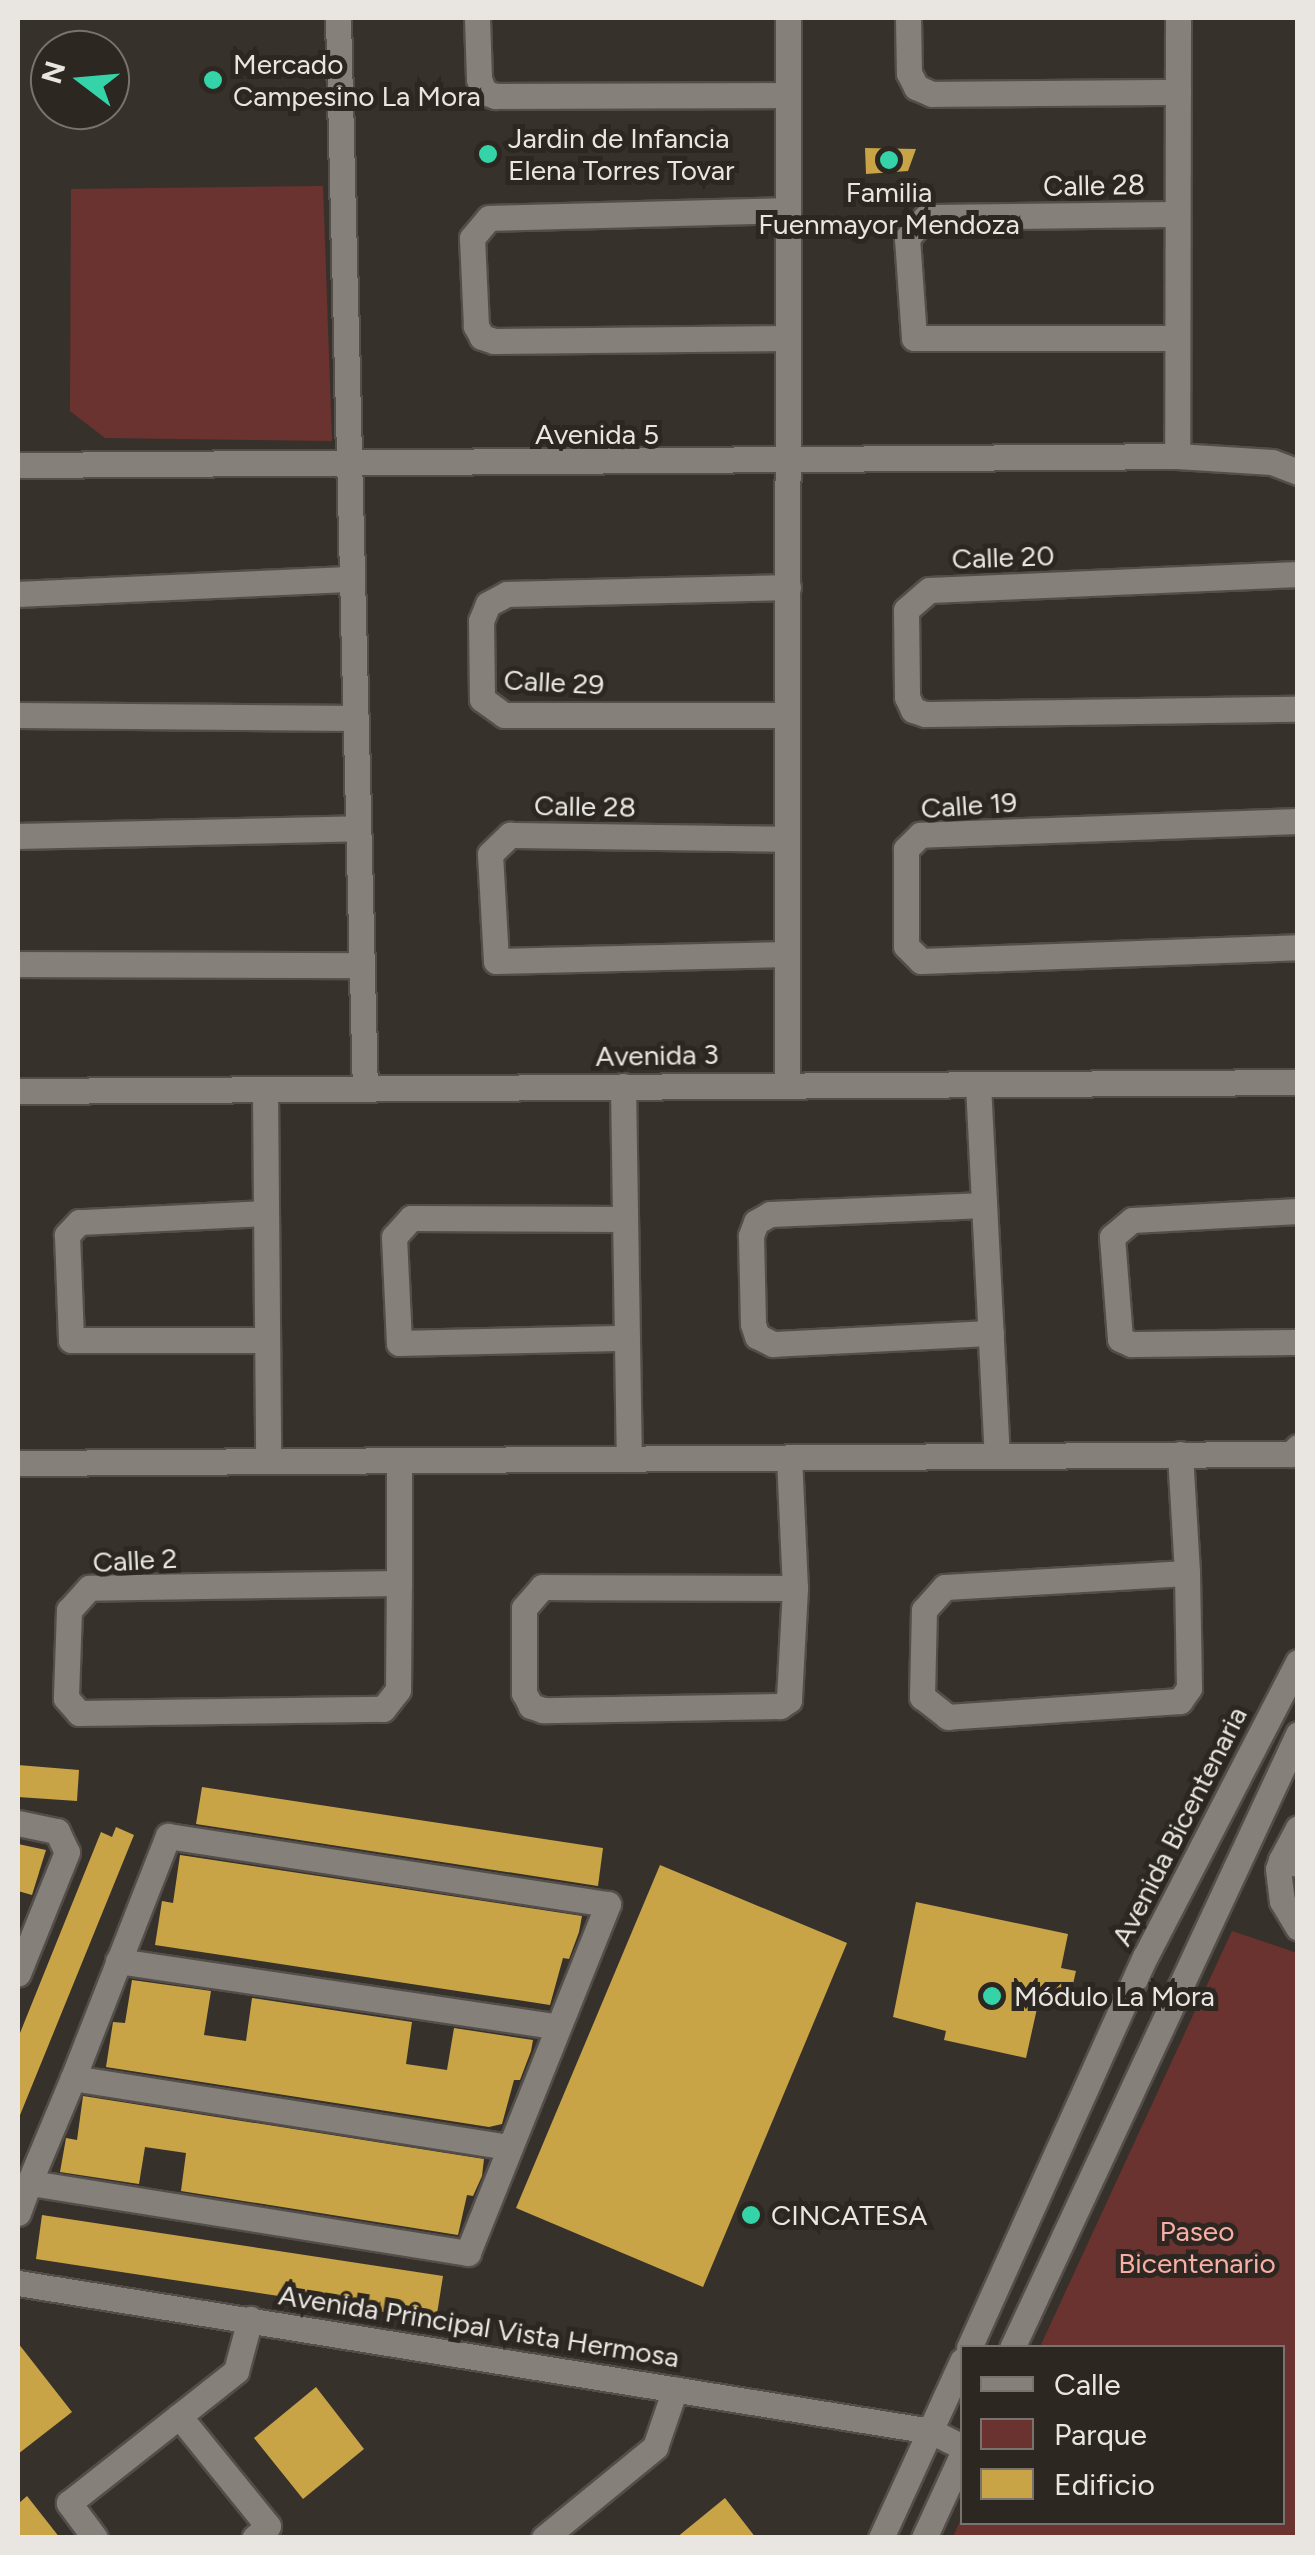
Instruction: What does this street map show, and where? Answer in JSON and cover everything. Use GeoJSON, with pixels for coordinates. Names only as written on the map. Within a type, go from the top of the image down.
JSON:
{"type":"FeatureCollection","features":[{"type":"Feature","properties":{"kind":"street"},"geometry":{"type":"LineString","coordinates":[[338,18],[365,1089]]}},
{"type":"Feature","properties":{"kind":"street"},"geometry":{"type":"LineString","coordinates":[[476,18],[478,79],[484,92],[496,96],[788,95]]}},
{"type":"Feature","properties":{"kind":"street"},"geometry":{"type":"LineString","coordinates":[[787,1082],[788,18]]}},
{"type":"Feature","properties":{"kind":"street"},"geometry":{"type":"LineString","coordinates":[[908,18],[909,72],[916,87],[932,94],[1178,92]]}},
{"type":"Feature","properties":{"kind":"street"},"geometry":{"type":"LineString","coordinates":[[1177,456],[1178,18]]}},
{"type":"Feature","properties":{"kind":"street"},"geometry":{"type":"LineString","coordinates":[[788,210],[489,218],[472,238],[482,338],[788,338]]}},
{"type":"Feature","properties":{"kind":"street","name":"Calle 28"},"geometry":{"type":"LineString","coordinates":[[1178,214],[926,217],[908,238],[914,338],[1178,338]]}},
{"type":"Feature","properties":{"kind":"street","name":"Avenida 5"},"geometry":{"type":"LineString","coordinates":[[18,466],[1177,456],[1272,462],[1298,472]]}},
{"type":"Feature","properties":{"kind":"street","name":"Calle 20"},"geometry":{"type":"LineString","coordinates":[[1298,574],[929,590],[906,610],[907,698],[912,710],[926,714],[1298,709]]}},
{"type":"Feature","properties":{"kind":"street"},"geometry":{"type":"LineString","coordinates":[[18,594],[352,580]]}},
{"type":"Feature","properties":{"kind":"street","name":"Calle 29"},"geometry":{"type":"LineString","coordinates":[[788,587],[507,594],[488,604],[481,621],[482,699],[504,715],[788,715]]}},
{"type":"Feature","properties":{"kind":"street"},"geometry":{"type":"LineString","coordinates":[[18,715],[356,718]]}},
{"type":"Feature","properties":{"kind":"street","name":"Calle 19"},"geometry":{"type":"LineString","coordinates":[[1298,822],[920,835],[906,849],[906,946],[921,960],[1298,947]]}},
{"type":"Feature","properties":{"kind":"street"},"geometry":{"type":"LineString","coordinates":[[18,836],[358,828]]}},
{"type":"Feature","properties":{"kind":"street","name":"Calle 28"},"geometry":{"type":"LineString","coordinates":[[787,839],[510,835],[490,854],[496,962],[787,954]]}},
{"type":"Feature","properties":{"kind":"street"},"geometry":{"type":"LineString","coordinates":[[18,964],[362,964]]}},
{"type":"Feature","properties":{"kind":"street","name":"Avenida 3"},"geometry":{"type":"LineString","coordinates":[[18,1091],[787,1082],[1298,1082]]}},
{"type":"Feature","properties":{"kind":"street"},"geometry":{"type":"LineString","coordinates":[[978,1084],[996,1456]]}},
{"type":"Feature","properties":{"kind":"street"},"geometry":{"type":"LineString","coordinates":[[623,1086],[629,1459]]}},
{"type":"Feature","properties":{"kind":"street"},"geometry":{"type":"LineString","coordinates":[[265,1090],[268,1461]]}},
{"type":"Feature","properties":{"kind":"street"},"geometry":{"type":"LineString","coordinates":[[984,1205],[770,1214],[756,1222],[752,1236],[753,1324],[757,1336],[773,1344],[991,1333]]}},
{"type":"Feature","properties":{"kind":"street"},"geometry":{"type":"LineString","coordinates":[[1298,1211],[1132,1220],[1112,1238],[1120,1338],[1131,1344],[1298,1342]]}},
{"type":"Feature","properties":{"kind":"street"},"geometry":{"type":"LineString","coordinates":[[266,1213],[79,1222],[67,1235],[71,1340],[266,1340]]}},
{"type":"Feature","properties":{"kind":"street"},"geometry":{"type":"LineString","coordinates":[[624,1219],[411,1218],[394,1236],[399,1343],[626,1338]]}},
{"type":"Feature","properties":{"kind":"street"},"geometry":{"type":"LineString","coordinates":[[18,1463],[1290,1454],[1298,1447]]}},
{"type":"Feature","properties":{"kind":"street"},"geometry":{"type":"LineString","coordinates":[[1180,1454],[1187,1573],[1189,1688],[1180,1701],[948,1717],[922,1697],[924,1610],[946,1587],[1187,1573]]}},
{"type":"Feature","properties":{"kind":"street"},"geometry":{"type":"LineString","coordinates":[[788,1457],[795,1588],[795,1691],[789,1700],[780,1706],[530,1706],[524,1694],[524,1608],[542,1587],[795,1588]]}},
{"type":"Feature","properties":{"kind":"street"},"geometry":{"type":"LineString","coordinates":[[399,1460],[399,1583]]}},
{"type":"Feature","properties":{"kind":"street","name":"Calle 2"},"geometry":{"type":"LineString","coordinates":[[399,1583],[393,1702],[383,1709],[79,1713],[66,1698],[69,1610],[90,1588],[399,1583]]}},
{"type":"Feature","properties":{"kind":"street","name":"Avenida Bicentenaria"},"geometry":{"type":"LineString","coordinates":[[970,2345],[1145,1957],[1298,1662]]}},
{"type":"Feature","properties":{"kind":"street"},"geometry":{"type":"LineString","coordinates":[[1013,2345],[1298,1734]]}},
{"type":"Feature","properties":{"kind":"street"},"geometry":{"type":"LineString","coordinates":[[18,1823],[56,1830],[68,1852],[18,1973]]}},
{"type":"Feature","properties":{"kind":"street"},"geometry":{"type":"LineString","coordinates":[[1298,1828],[1282,1901],[1298,1928]]}},
{"type":"Feature","properties":{"kind":"street"},"geometry":{"type":"LineString","coordinates":[[18,2213],[29,2183],[73,2078],[168,1836],[608,1904],[468,2253],[29,2183]]}},
{"type":"Feature","properties":{"kind":"street"},"geometry":{"type":"LineString","coordinates":[[118,1961],[557,2028]]}},
{"type":"Feature","properties":{"kind":"street"},"geometry":{"type":"LineString","coordinates":[[73,2078],[510,2147]]}},
{"type":"Feature","properties":{"kind":"street","name":"Avenida Principal Vista Hermosa"},"geometry":{"type":"LineString","coordinates":[[18,2283],[931,2431],[960,2446]]}},
{"type":"Feature","properties":{"kind":"street"},"geometry":{"type":"LineString","coordinates":[[95,2538],[69,2503],[236,2371],[250,2319]]}},
{"type":"Feature","properties":{"kind":"street"},"geometry":{"type":"LineString","coordinates":[[881,2538],[960,2366]]}},
{"type":"Feature","properties":{"kind":"street"},"geometry":{"type":"LineString","coordinates":[[544,2538],[656,2446],[676,2389]]}},
{"type":"Feature","properties":{"kind":"street"},"geometry":{"type":"LineString","coordinates":[[179,2416],[268,2526],[254,2538]]}},
{"type":"Feature","properties":{"kind":"street"},"geometry":{"type":"LineString","coordinates":[[924,2538],[960,2459]]}},
{"type":"Feature","properties":{"kind":"green space"},"geometry":{"type":"Polygon","coordinates":[[[323,186],[332,441],[105,438],[70,411],[71,189],[323,186]]]}},
{"type":"Feature","properties":{"kind":"green space","name":"Paseo Bicentenario"},"geometry":{"type":"Polygon","coordinates":[[[1232,1931],[1297,1953],[1297,2537],[953,2537],[960,2521],[960,2525],[1285,2525],[1285,2345],[1041,2345],[1232,1931]]]}},
{"type":"Feature","properties":{"kind":"building","name":"Familia Fuenmayor Mendoza"},"geometry":{"type":"Polygon","coordinates":[[[865,148],[916,149],[908,171],[866,174],[865,148]]]}},
{"type":"Feature","properties":{"kind":"building"},"geometry":{"type":"Polygon","coordinates":[[[18,1765],[79,1770],[77,1801],[18,1797],[18,1765]]]}},
{"type":"Feature","properties":{"kind":"building"},"geometry":{"type":"Polygon","coordinates":[[[202,1787],[603,1848],[598,1886],[196,1824],[202,1787]]]}},
{"type":"Feature","properties":{"kind":"building"},"geometry":{"type":"Polygon","coordinates":[[[116,1827],[134,1835],[18,2120],[18,2038],[101,1832],[112,1837],[116,1827]]]}},
{"type":"Feature","properties":{"kind":"building"},"geometry":{"type":"Polygon","coordinates":[[[18,1844],[46,1850],[32,1895],[18,1891],[18,1844]]]}},
{"type":"Feature","properties":{"kind":"building"},"geometry":{"type":"Polygon","coordinates":[[[180,1855],[582,1916],[569,1959],[563,1958],[550,2005],[155,1945],[162,1901],[173,1903],[180,1855]]]}},
{"type":"Feature","properties":{"kind":"building"},"geometry":{"type":"Polygon","coordinates":[[[660,1865],[847,1943],[703,2287],[516,2208],[660,1865]]]}},
{"type":"Feature","properties":{"kind":"building"},"geometry":{"type":"Polygon","coordinates":[[[916,1902],[1068,1934],[1061,1968],[1076,1971],[1071,1993],[1042,1986],[1026,2058],[944,2040],[946,2031],[893,2017],[916,1902]]]}},
{"type":"Feature","properties":{"kind":"building"},"geometry":{"type":"Polygon","coordinates":[[[132,1980],[211,1991],[204,2035],[246,2041],[252,1998],[412,2022],[406,2064],[447,2070],[454,2028],[533,2040],[520,2080],[514,2080],[502,2124],[489,2127],[106,2067],[113,2022],[125,2023],[132,1980]]]}},
{"type":"Feature","properties":{"kind":"building"},"geometry":{"type":"Polygon","coordinates":[[[83,2096],[484,2159],[482,2176],[473,2196],[467,2195],[458,2235],[181,2191],[186,2153],[145,2147],[139,2184],[60,2172],[66,2138],[77,2140],[83,2096]]]}},
{"type":"Feature","properties":{"kind":"building"},"geometry":{"type":"Polygon","coordinates":[[[42,2215],[443,2276],[436,2320],[36,2259],[42,2215]]]}},
{"type":"Feature","properties":{"kind":"building"},"geometry":{"type":"Polygon","coordinates":[[[18,2343],[72,2412],[18,2454],[18,2343]]]}},
{"type":"Feature","properties":{"kind":"building"},"geometry":{"type":"Polygon","coordinates":[[[316,2387],[364,2449],[303,2499],[254,2438],[316,2387]]]}},
{"type":"Feature","properties":{"kind":"building"},"geometry":{"type":"Polygon","coordinates":[[[27,2496],[60,2538],[18,2538],[18,2504],[27,2496]]]}},
{"type":"Feature","properties":{"kind":"building"},"geometry":{"type":"Polygon","coordinates":[[[725,2498],[756,2538],[676,2538],[725,2498]]]}},
{"type":"Feature","properties":{"kind":"place","name":"Mercado Campesino La Mora"},"geometry":{"type":"Point","coordinates":[213,80]}},
{"type":"Feature","properties":{"kind":"place","name":"Jardin de Infancia Elena Torres Tovar"},"geometry":{"type":"Point","coordinates":[488,154]}},
{"type":"Feature","properties":{"kind":"place","name":"Familia Fuenmayor Mendoza"},"geometry":{"type":"Point","coordinates":[889,160]}},
{"type":"Feature","properties":{"kind":"place","name":"Módulo La Mora"},"geometry":{"type":"Point","coordinates":[992,1996]}},
{"type":"Feature","properties":{"kind":"place","name":"CINCATESA"},"geometry":{"type":"Point","coordinates":[751,2215]}}]}
